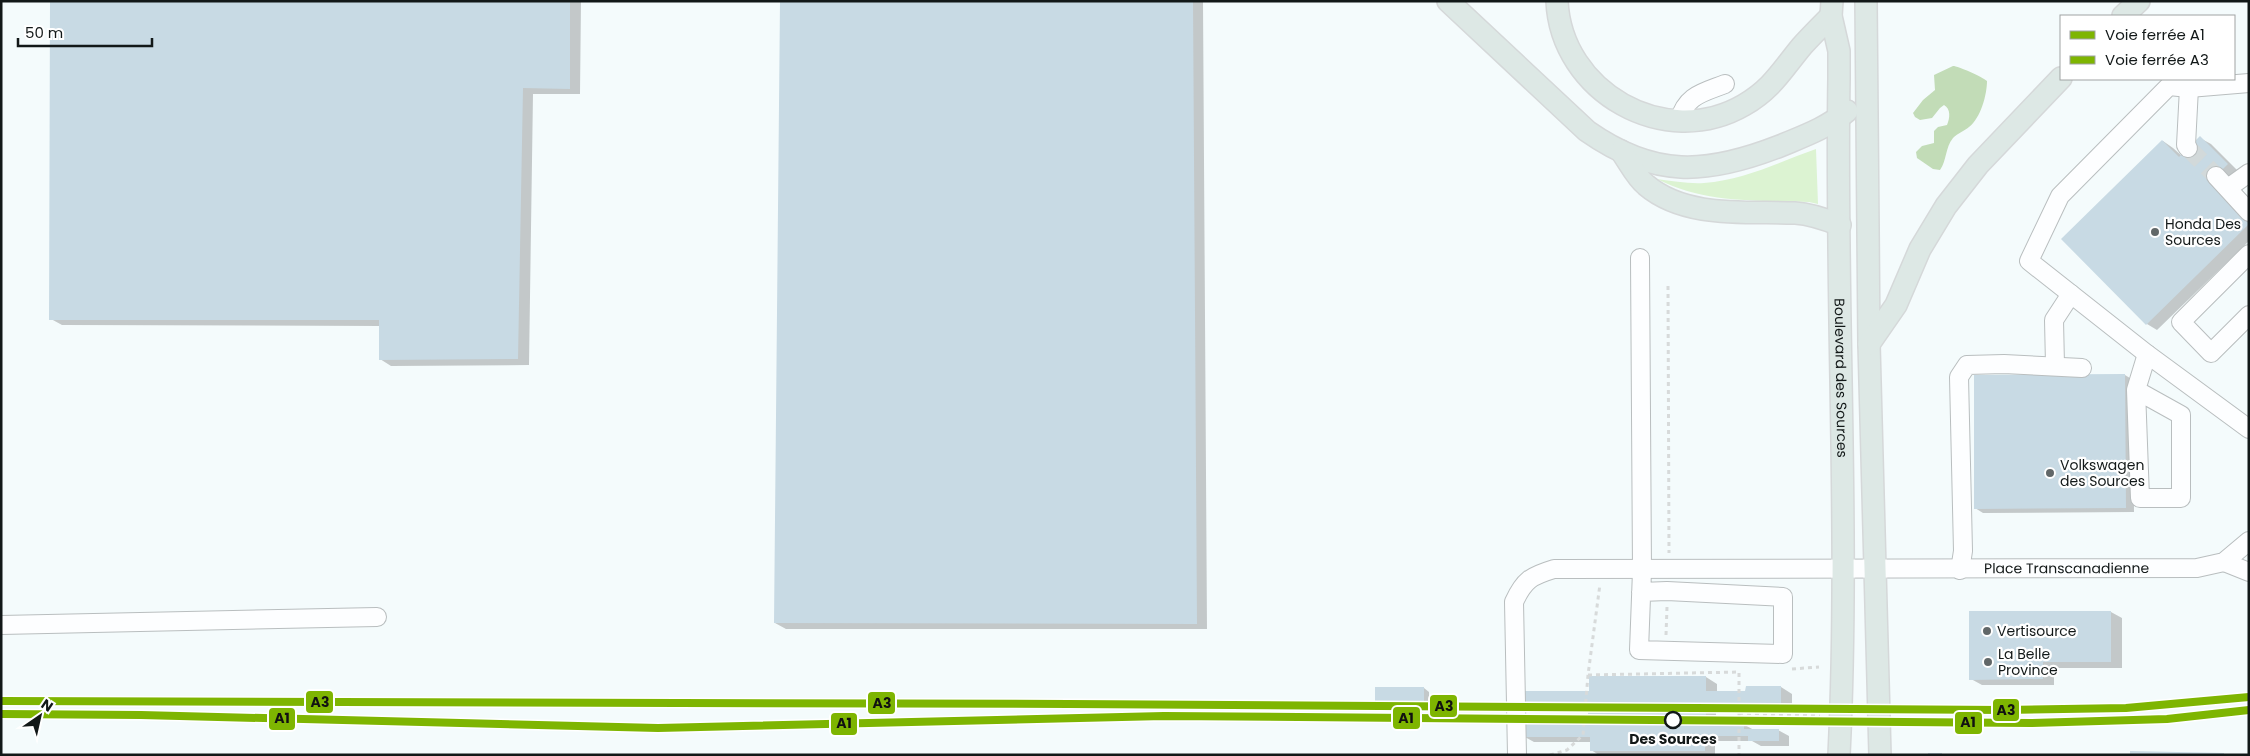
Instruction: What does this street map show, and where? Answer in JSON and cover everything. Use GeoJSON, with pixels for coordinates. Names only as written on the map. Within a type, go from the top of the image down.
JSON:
{"type":"FeatureCollection","features":[{"type":"Feature","properties":{"kind":"main road"},"geometry":{"type":"LineString","coordinates":[[1448,1],[1577,123],[1597,138],[1621,151],[1665,166],[1693,168],[1722,165],[1746,158],[1810,134],[1839,118],[1866,94]]}},
{"type":"Feature","properties":{"kind":"main road"},"geometry":{"type":"LineString","coordinates":[[1557,1],[1565,41],[1585,74],[1597,87],[1628,109],[1645,115],[1679,121],[1712,119],[1757,97],[1780,76],[1831,8]]}},
{"type":"Feature","properties":{"kind":"main road","name":"Boulevard des Sources"},"geometry":{"type":"LineString","coordinates":[[1866,1],[1869,344],[1880,755]]}},
{"type":"Feature","properties":{"kind":"main road"},"geometry":{"type":"LineString","coordinates":[[2124,15],[2139,1]]}},
{"type":"Feature","properties":{"kind":"main road","name":"Boulevard des Sources"},"geometry":{"type":"LineString","coordinates":[[1831,8],[1839,51],[1842,570],[1842,698],[1839,755]]}},
{"type":"Feature","properties":{"kind":"main road"},"geometry":{"type":"LineString","coordinates":[[1869,344],[1896,305],[1920,249],[1946,206],[1978,165],[2060,79]]}},
{"type":"Feature","properties":{"kind":"main road"},"geometry":{"type":"LineString","coordinates":[[1621,151],[1645,184],[1683,203],[1704,210],[1726,212],[1796,213],[1814,216],[1840,225]]}},
{"type":"Feature","properties":{"kind":"street"},"geometry":{"type":"LineString","coordinates":[[2188,148],[2186,145],[2191,83]]}},
{"type":"Feature","properties":{"kind":"street"},"geometry":{"type":"LineString","coordinates":[[2249,83],[2191,83],[2169,86],[2060,196],[2029,261],[2147,354],[2249,429]]}},
{"type":"Feature","properties":{"kind":"street"},"geometry":{"type":"LineString","coordinates":[[1679,121],[1682,109],[1690,100],[1725,84]]}},
{"type":"Feature","properties":{"kind":"street"},"geometry":{"type":"LineString","coordinates":[[2249,173],[2222,182],[2249,212]]}},
{"type":"Feature","properties":{"kind":"street"},"geometry":{"type":"LineString","coordinates":[[2249,254],[2181,322],[2211,353],[2249,315]]}},
{"type":"Feature","properties":{"kind":"street"},"geometry":{"type":"LineString","coordinates":[[1640,258],[1642,571],[1641,592],[1639,650],[1783,654],[1783,597],[1667,591],[1641,592]]}},
{"type":"Feature","properties":{"kind":"street"},"geometry":{"type":"LineString","coordinates":[[2055,365],[2054,320],[2071,294]]}},
{"type":"Feature","properties":{"kind":"street"},"geometry":{"type":"LineString","coordinates":[[2136,390],[2181,415],[2181,498],[2140,498],[2136,390],[2147,354]]}},
{"type":"Feature","properties":{"kind":"street"},"geometry":{"type":"LineString","coordinates":[[1960,570],[1963,551],[1959,377],[1967,365],[2055,365],[2082,368]]}},
{"type":"Feature","properties":{"kind":"street","name":"Place Transcanadienne"},"geometry":{"type":"LineString","coordinates":[[1517,755],[1514,602],[1521,587],[1534,575],[1554,570],[2197,568],[2224,562],[2249,541]]}},
{"type":"Feature","properties":{"kind":"street"},"geometry":{"type":"LineString","coordinates":[[2224,562],[2249,572]]}},
{"type":"Feature","properties":{"kind":"street"},"geometry":{"type":"LineString","coordinates":[[1,625],[377,617]]}},
{"type":"Feature","properties":{"kind":"path"},"geometry":{"type":"LineString","coordinates":[[1668,286],[1669,571]]}},
{"type":"Feature","properties":{"kind":"path"},"geometry":{"type":"LineString","coordinates":[[1550,755],[1567,750],[1583,735],[1588,675],[1601,581]]}},
{"type":"Feature","properties":{"kind":"path"},"geometry":{"type":"LineString","coordinates":[[1666,674],[1667,591]]}},
{"type":"Feature","properties":{"kind":"path"},"geometry":{"type":"LineString","coordinates":[[1588,675],[1739,672],[1739,755]]}},
{"type":"Feature","properties":{"kind":"path"},"geometry":{"type":"LineString","coordinates":[[1739,713],[1820,716]]}},
{"type":"Feature","properties":{"kind":"path"},"geometry":{"type":"LineString","coordinates":[[1566,755],[1567,750]]}},
{"type":"Feature","properties":{"kind":"green space"},"geometry":{"type":"Polygon","coordinates":[[[1953,66],[1987,81],[1986,92],[1977,118],[1969,127],[1953,138],[1940,170],[1933,169],[1917,158],[1916,152],[1922,146],[1934,143],[1934,131],[1938,127],[1947,125],[1949,111],[1944,105],[1932,118],[1920,120],[1913,113],[1923,100],[1935,90],[1934,75],[1953,66]]]}},
{"type":"Feature","properties":{"kind":"green space"},"geometry":{"type":"Polygon","coordinates":[[[1816,149],[1818,204],[1713,197],[1675,187],[1657,179],[1693,183],[1719,181],[1761,170],[1816,149]]]}},
{"type":"Feature","properties":{"kind":"building"},"geometry":{"type":"Polygon","coordinates":[[[50,1],[570,1],[570,89],[523,88],[518,359],[379,360],[379,320],[49,320],[50,1]]]}},
{"type":"Feature","properties":{"kind":"building"},"geometry":{"type":"Polygon","coordinates":[[[780,1],[1193,1],[1197,624],[774,623],[780,1]]]}},
{"type":"Feature","properties":{"kind":"building","name":"Honda Des Sources"},"geometry":{"type":"Polygon","coordinates":[[[2200,136],[2228,164],[2209,183],[2249,224],[2146,325],[2061,239],[2162,140],[2179,157],[2200,136]]]}},
{"type":"Feature","properties":{"kind":"building","name":"Volkswagen des Sources"},"geometry":{"type":"Polygon","coordinates":[[[2125,374],[2126,508],[1974,509],[1974,375],[2125,374]]]}},
{"type":"Feature","properties":{"kind":"building"},"geometry":{"type":"Polygon","coordinates":[[[1969,611],[2111,611],[2111,662],[2043,662],[2043,679],[1969,680],[1969,611]]]}},
{"type":"Feature","properties":{"kind":"building","name":"Des Sources"},"geometry":{"type":"Polygon","coordinates":[[[1589,676],[1706,676],[1706,691],[1745,691],[1746,686],[1781,686],[1781,703],[1746,703],[1746,707],[1706,707],[1706,723],[1744,723],[1744,729],[1779,729],[1779,741],[1748,741],[1748,736],[1705,736],[1705,751],[1590,751],[1590,737],[1522,737],[1521,722],[1588,722],[1588,706],[1521,706],[1521,691],[1589,691],[1589,676]]]}},
{"type":"Feature","properties":{"kind":"building"},"geometry":{"type":"Polygon","coordinates":[[[1375,687],[1424,687],[1424,701],[1375,701],[1375,687]]]}},
{"type":"Feature","properties":{"kind":"building"},"geometry":{"type":"Polygon","coordinates":[[[2130,751],[2224,753],[2224,755],[2130,755],[2130,751]]]}},
{"type":"Feature","properties":{"kind":"building"},"geometry":{"type":"Polygon","coordinates":[[[1928,753],[1942,753],[1942,755],[1928,755],[1928,753]]]}},
{"type":"Feature","properties":{"kind":"tunnel"},"geometry":{"type":"LineString","coordinates":[[2188,148],[2216,176]]}},
{"type":"Feature","properties":{"kind":"rail line","name":"A3"},"geometry":{"type":"LineString","coordinates":[[1,701],[1069,704],[2004,710],[2126,708],[2249,697]]}},
{"type":"Feature","properties":{"kind":"rail line","name":"A1"},"geometry":{"type":"LineString","coordinates":[[1,714],[141,715],[658,728],[1164,716],[2030,723],[2167,719],[2249,710]]}},
{"type":"Feature","properties":{"kind":"place","name":"Honda Des Sources"},"geometry":{"type":"Point","coordinates":[2155,232]}},
{"type":"Feature","properties":{"kind":"place","name":"Volkswagen des Sources"},"geometry":{"type":"Point","coordinates":[2050,473]}},
{"type":"Feature","properties":{"kind":"place","name":"Vertisource"},"geometry":{"type":"Point","coordinates":[1987,631]}},
{"type":"Feature","properties":{"kind":"place","name":"La Belle Province"},"geometry":{"type":"Point","coordinates":[1988,662]}},
{"type":"Feature","properties":{"kind":"place","name":"Des Sources"},"geometry":{"type":"Point","coordinates":[1673,720]}}]}
